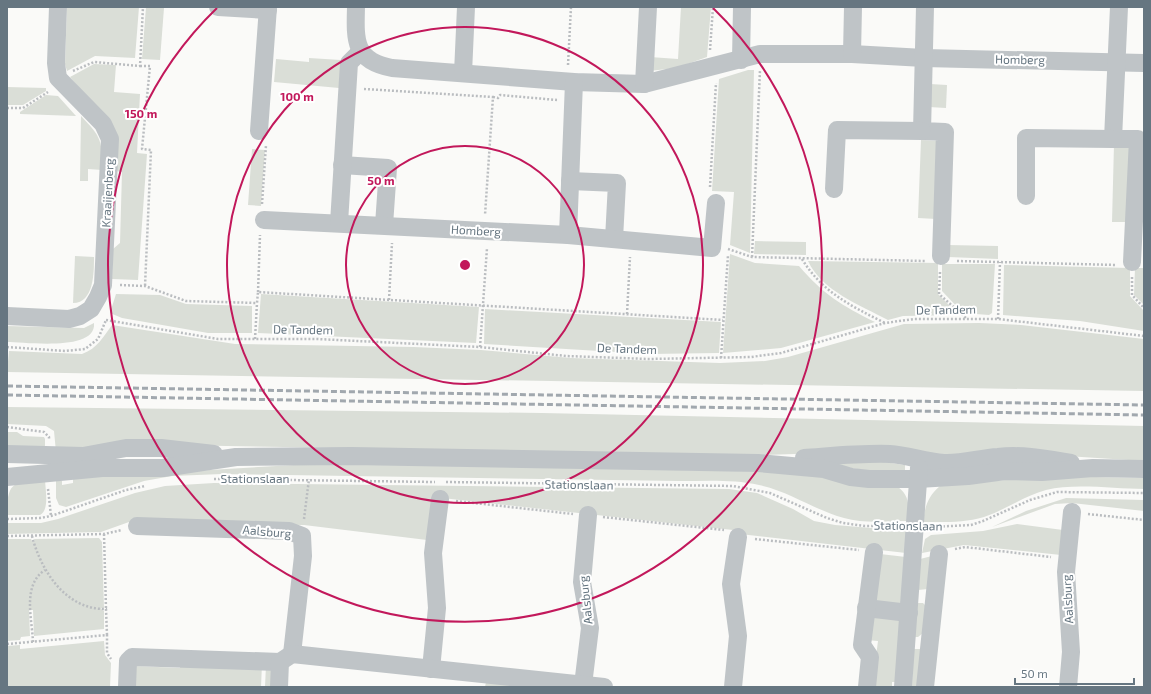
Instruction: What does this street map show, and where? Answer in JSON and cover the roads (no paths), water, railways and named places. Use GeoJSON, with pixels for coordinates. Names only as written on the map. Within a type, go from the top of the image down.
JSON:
{"type":"FeatureCollection","features":[{"type":"Feature","properties":{"kind":"street","name":"Kraaijenberg"},"geometry":{"type":"LineString","coordinates":[[7,316],[69,319],[80,316],[91,309],[103,284],[110,139],[102,124],[60,80],[56,63],[58,7]]}},
{"type":"Feature","properties":{"kind":"street"},"geometry":{"type":"LineString","coordinates":[[218,7],[268,9],[259,131]]}},
{"type":"Feature","properties":{"kind":"street","name":"Homberg"},"geometry":{"type":"LineString","coordinates":[[356,7],[355,32],[361,51],[376,65],[392,68],[570,82],[644,84],[760,54],[852,54],[924,58],[1144,63]]}},
{"type":"Feature","properties":{"kind":"street"},"geometry":{"type":"LineString","coordinates":[[463,74],[466,7]]}},
{"type":"Feature","properties":{"kind":"street"},"geometry":{"type":"LineString","coordinates":[[644,84],[648,7]]}},
{"type":"Feature","properties":{"kind":"street"},"geometry":{"type":"LineString","coordinates":[[741,60],[742,7]]}},
{"type":"Feature","properties":{"kind":"street"},"geometry":{"type":"LineString","coordinates":[[852,54],[853,7]]}},
{"type":"Feature","properties":{"kind":"street"},"geometry":{"type":"LineString","coordinates":[[922,131],[925,7]]}},
{"type":"Feature","properties":{"kind":"street"},"geometry":{"type":"LineString","coordinates":[[1113,139],[1120,7]]}},
{"type":"Feature","properties":{"kind":"street"},"geometry":{"type":"LineString","coordinates":[[339,223],[349,63],[361,51]]}},
{"type":"Feature","properties":{"kind":"street"},"geometry":{"type":"LineString","coordinates":[[568,236],[573,101],[570,82]]}},
{"type":"Feature","properties":{"kind":"street"},"geometry":{"type":"LineString","coordinates":[[834,189],[837,130],[945,132],[941,262]]}},
{"type":"Feature","properties":{"kind":"street"},"geometry":{"type":"LineString","coordinates":[[1026,196],[1026,138],[1138,139],[1132,262]]}},
{"type":"Feature","properties":{"kind":"street"},"geometry":{"type":"LineString","coordinates":[[342,165],[388,168],[389,226]]}},
{"type":"Feature","properties":{"kind":"street"},"geometry":{"type":"LineString","coordinates":[[570,181],[617,183],[622,240]]}},
{"type":"Feature","properties":{"kind":"street","name":"Homberg"},"geometry":{"type":"LineString","coordinates":[[264,220],[568,236],[712,248],[716,203]]}},
{"type":"Feature","properties":{"kind":"street","name":"Stationslaan"},"geometry":{"type":"LineString","coordinates":[[7,454],[83,456],[126,448],[161,448],[236,457],[352,456],[758,463],[824,469],[851,477],[869,479],[918,479],[968,476],[1005,471],[1042,472],[1093,468],[1144,469]]}},
{"type":"Feature","properties":{"kind":"street","name":"Stationslaan"},"geometry":{"type":"LineString","coordinates":[[758,463],[867,454],[891,454],[919,460],[944,463],[966,463],[997,457],[1016,456],[1043,458],[1093,468]]}},
{"type":"Feature","properties":{"kind":"street","name":"Stationslaan"},"geometry":{"type":"LineString","coordinates":[[7,477],[102,468],[163,468],[236,457]]}},
{"type":"Feature","properties":{"kind":"street"},"geometry":{"type":"LineString","coordinates":[[903,687],[919,460]]}},
{"type":"Feature","properties":{"kind":"street"},"geometry":{"type":"LineString","coordinates":[[431,668],[437,608],[433,553],[440,499]]}},
{"type":"Feature","properties":{"kind":"street","name":"Aalsburg"},"geometry":{"type":"LineString","coordinates":[[1068,687],[1071,652],[1066,572],[1072,512]]}},
{"type":"Feature","properties":{"kind":"street","name":"Aalsburg"},"geometry":{"type":"LineString","coordinates":[[583,685],[590,628],[582,582],[588,515]]}},
{"type":"Feature","properties":{"kind":"street","name":"Aalsburg"},"geometry":{"type":"LineString","coordinates":[[137,526],[289,531],[302,536],[303,556],[286,658],[279,687]]}},
{"type":"Feature","properties":{"kind":"street"},"geometry":{"type":"LineString","coordinates":[[733,687],[738,636],[732,584],[738,537]]}},
{"type":"Feature","properties":{"kind":"street"},"geometry":{"type":"LineString","coordinates":[[867,687],[870,657],[862,645],[874,552]]}},
{"type":"Feature","properties":{"kind":"street"},"geometry":{"type":"LineString","coordinates":[[925,687],[939,554]]}},
{"type":"Feature","properties":{"kind":"street"},"geometry":{"type":"LineString","coordinates":[[910,595],[934,597]]}},
{"type":"Feature","properties":{"kind":"street"},"geometry":{"type":"LineString","coordinates":[[866,608],[909,613]]}},
{"type":"Feature","properties":{"kind":"street"},"geometry":{"type":"LineString","coordinates":[[127,687],[128,661],[132,658],[286,658],[431,668],[463,680],[604,687]]}},
{"type":"Feature","properties":{"kind":"railway"},"geometry":{"type":"LineString","coordinates":[[7,386],[1144,405]]}},
{"type":"Feature","properties":{"kind":"railway"},"geometry":{"type":"LineString","coordinates":[[7,395],[1144,415]]}}]}
